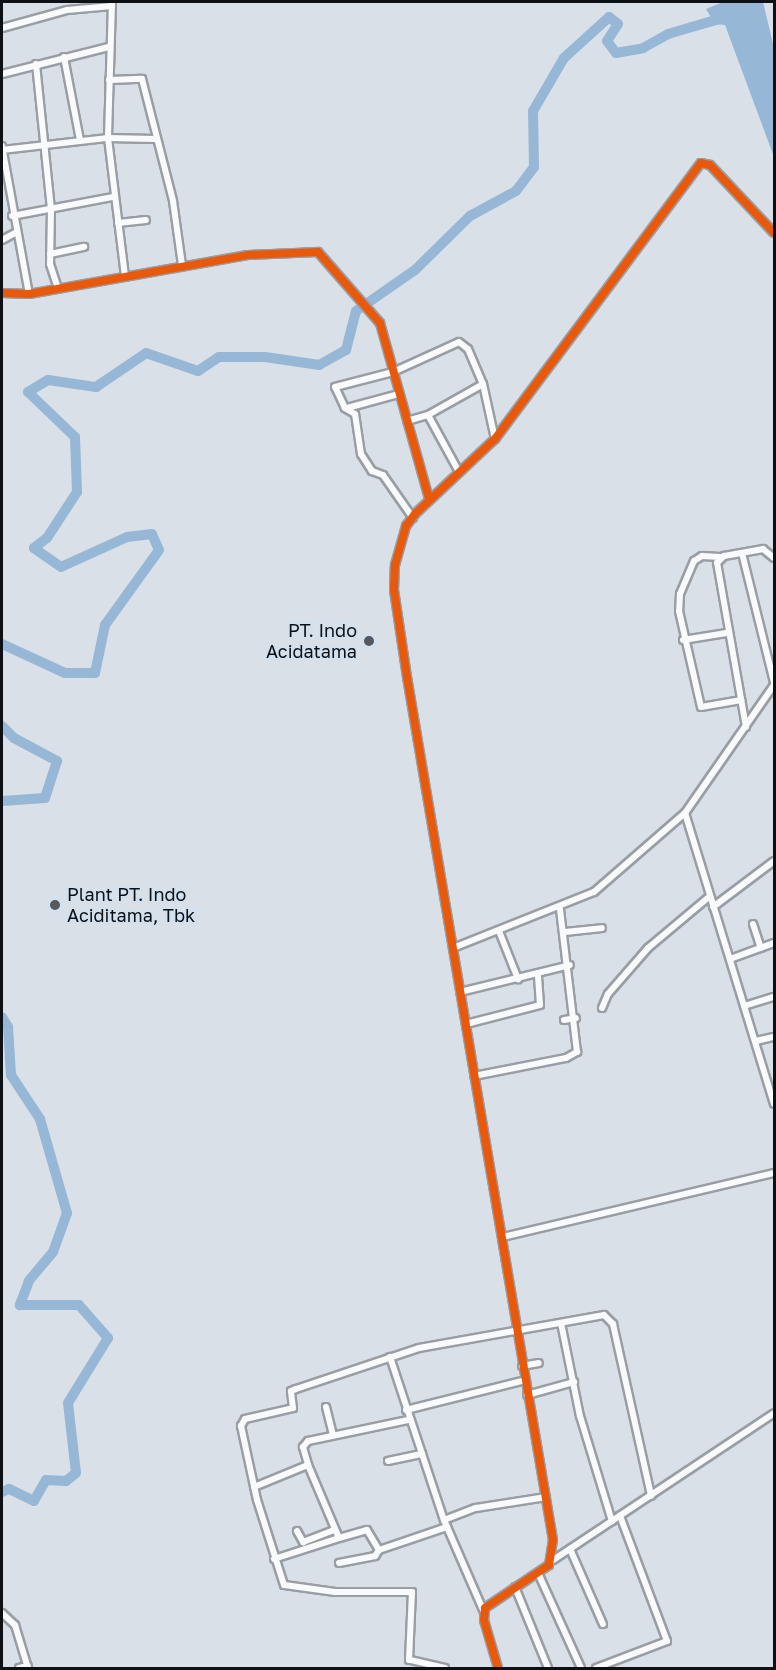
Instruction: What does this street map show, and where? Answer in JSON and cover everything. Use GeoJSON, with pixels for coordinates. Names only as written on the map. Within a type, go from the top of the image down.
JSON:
{"type":"FeatureCollection","features":[{"type":"Feature","properties":{"kind":"street"},"geometry":{"type":"LineString","coordinates":[[2,28],[60,11],[112,4],[108,138],[113,197],[125,276]]}},
{"type":"Feature","properties":{"kind":"street"},"geometry":{"type":"LineString","coordinates":[[2,74],[109,47]]}},
{"type":"Feature","properties":{"kind":"street"},"geometry":{"type":"LineString","coordinates":[[64,57],[80,140]]}},
{"type":"Feature","properties":{"kind":"street"},"geometry":{"type":"LineString","coordinates":[[36,64],[42,145],[51,209],[50,254],[58,289]]}},
{"type":"Feature","properties":{"kind":"street"},"geometry":{"type":"LineString","coordinates":[[109,80],[141,77],[155,139],[173,201],[182,265]]}},
{"type":"Feature","properties":{"kind":"street"},"geometry":{"type":"LineString","coordinates":[[29,294],[15,233],[2,149],[108,138],[155,139]]}},
{"type":"Feature","properties":{"kind":"street"},"geometry":{"type":"LineString","coordinates":[[552,1560],[546,1497],[522,1366],[503,1237],[474,1076],[393,584],[401,540],[412,518],[458,470],[495,440],[701,163],[710,165],[774,233]]}},
{"type":"Feature","properties":{"kind":"street"},"geometry":{"type":"LineString","coordinates":[[12,216],[113,197]]}},
{"type":"Feature","properties":{"kind":"street"},"geometry":{"type":"LineString","coordinates":[[118,224],[146,220]]}},
{"type":"Feature","properties":{"kind":"street"},"geometry":{"type":"LineString","coordinates":[[2,240],[15,233]]}},
{"type":"Feature","properties":{"kind":"street"},"geometry":{"type":"LineString","coordinates":[[50,254],[84,247]]}},
{"type":"Feature","properties":{"kind":"street"},"geometry":{"type":"LineString","coordinates":[[2,293],[29,294],[182,265],[314,251],[326,258],[369,306],[380,323],[429,499]]}},
{"type":"Feature","properties":{"kind":"street"},"geometry":{"type":"LineString","coordinates":[[412,518],[384,475],[370,468],[355,436],[355,414],[345,408],[335,387],[393,372],[459,342],[468,349],[483,384],[495,440]]}},
{"type":"Feature","properties":{"kind":"street"},"geometry":{"type":"LineString","coordinates":[[407,421],[428,415],[483,384]]}},
{"type":"Feature","properties":{"kind":"street"},"geometry":{"type":"LineString","coordinates":[[345,408],[399,394]]}},
{"type":"Feature","properties":{"kind":"street"},"geometry":{"type":"LineString","coordinates":[[428,415],[458,470]]}},
{"type":"Feature","properties":{"kind":"street"},"geometry":{"type":"LineString","coordinates":[[741,700],[701,707],[683,640],[678,600],[692,565],[702,556],[720,558],[768,549],[774,558]]}},
{"type":"Feature","properties":{"kind":"street"},"geometry":{"type":"LineString","coordinates":[[453,948],[560,909],[594,892],[685,813],[774,683],[742,553]]}},
{"type":"Feature","properties":{"kind":"street"},"geometry":{"type":"LineString","coordinates":[[720,558],[717,580],[746,727]]}},
{"type":"Feature","properties":{"kind":"street"},"geometry":{"type":"LineString","coordinates":[[683,640],[726,633]]}},
{"type":"Feature","properties":{"kind":"street"},"geometry":{"type":"LineString","coordinates":[[685,813],[744,1006],[772,1084],[774,1104]]}},
{"type":"Feature","properties":{"kind":"street"},"geometry":{"type":"LineString","coordinates":[[602,1008],[608,994],[648,948],[712,901],[774,861]]}},
{"type":"Feature","properties":{"kind":"street"},"geometry":{"type":"LineString","coordinates":[[474,1076],[571,1057],[578,1047],[570,965],[560,909]]}},
{"type":"Feature","properties":{"kind":"street"},"geometry":{"type":"LineString","coordinates":[[753,924],[761,948]]}},
{"type":"Feature","properties":{"kind":"street"},"geometry":{"type":"LineString","coordinates":[[565,932],[602,928]]}},
{"type":"Feature","properties":{"kind":"street"},"geometry":{"type":"LineString","coordinates":[[499,931],[518,979]]}},
{"type":"Feature","properties":{"kind":"street"},"geometry":{"type":"LineString","coordinates":[[730,959],[774,944]]}},
{"type":"Feature","properties":{"kind":"street"},"geometry":{"type":"LineString","coordinates":[[460,992],[570,965]]}},
{"type":"Feature","properties":{"kind":"street"},"geometry":{"type":"LineString","coordinates":[[466,1024],[540,1005],[538,973]]}},
{"type":"Feature","properties":{"kind":"street"},"geometry":{"type":"LineString","coordinates":[[744,1006],[774,997]]}},
{"type":"Feature","properties":{"kind":"street"},"geometry":{"type":"LineString","coordinates":[[564,1020],[576,1018]]}},
{"type":"Feature","properties":{"kind":"street"},"geometry":{"type":"LineString","coordinates":[[756,1041],[774,1037]]}},
{"type":"Feature","properties":{"kind":"street"},"geometry":{"type":"LineString","coordinates":[[503,1237],[774,1173]]}},
{"type":"Feature","properties":{"kind":"street"},"geometry":{"type":"LineString","coordinates":[[445,1668],[409,1660],[412,1592],[335,1592],[284,1585],[274,1559],[254,1487],[242,1422],[293,1408],[291,1391],[390,1357],[441,1342],[599,1316],[611,1319],[651,1496]]}},
{"type":"Feature","properties":{"kind":"street"},"geometry":{"type":"LineString","coordinates":[[561,1323],[574,1382],[612,1521]]}},
{"type":"Feature","properties":{"kind":"street"},"geometry":{"type":"LineString","coordinates":[[390,1357],[408,1420],[444,1520],[484,1611],[498,1668]]}},
{"type":"Feature","properties":{"kind":"street"},"geometry":{"type":"LineString","coordinates":[[522,1366],[539,1363]]}},
{"type":"Feature","properties":{"kind":"street"},"geometry":{"type":"LineString","coordinates":[[406,1410],[525,1380]]}},
{"type":"Feature","properties":{"kind":"street"},"geometry":{"type":"LineString","coordinates":[[528,1395],[574,1382]]}},
{"type":"Feature","properties":{"kind":"street"},"geometry":{"type":"LineString","coordinates":[[326,1407],[333,1435]]}},
{"type":"Feature","properties":{"kind":"street"},"geometry":{"type":"LineString","coordinates":[[484,1611],[538,1573],[552,1560],[774,1413]]}},
{"type":"Feature","properties":{"kind":"street"},"geometry":{"type":"LineString","coordinates":[[339,1539],[308,1465],[305,1443],[408,1420]]}},
{"type":"Feature","properties":{"kind":"street"},"geometry":{"type":"LineString","coordinates":[[388,1461],[422,1454]]}},
{"type":"Feature","properties":{"kind":"street"},"geometry":{"type":"LineString","coordinates":[[254,1487],[308,1465]]}},
{"type":"Feature","properties":{"kind":"street"},"geometry":{"type":"LineString","coordinates":[[444,1520],[476,1508],[546,1497]]}},
{"type":"Feature","properties":{"kind":"street"},"geometry":{"type":"LineString","coordinates":[[596,1668],[667,1641],[620,1516]]}},
{"type":"Feature","properties":{"kind":"street"},"geometry":{"type":"LineString","coordinates":[[339,1563],[375,1556],[379,1550],[447,1527]]}},
{"type":"Feature","properties":{"kind":"street"},"geometry":{"type":"LineString","coordinates":[[297,1531],[303,1542],[335,1530]]}},
{"type":"Feature","properties":{"kind":"street"},"geometry":{"type":"LineString","coordinates":[[274,1559],[367,1530],[379,1550]]}},
{"type":"Feature","properties":{"kind":"street"},"geometry":{"type":"LineString","coordinates":[[570,1549],[603,1624]]}},
{"type":"Feature","properties":{"kind":"street"},"geometry":{"type":"LineString","coordinates":[[538,1573],[581,1668]]}},
{"type":"Feature","properties":{"kind":"street"},"geometry":{"type":"LineString","coordinates":[[515,1587],[548,1668]]}},
{"type":"Feature","properties":{"kind":"street"},"geometry":{"type":"LineString","coordinates":[[2,1613],[15,1624],[28,1667],[19,1668]]}},
{"type":"Feature","properties":{"kind":"water"},"geometry":{"type":"Polygon","coordinates":[[[723,2],[763,2],[774,48],[774,157],[725,25],[715,24],[706,9],[723,2]]]}},
{"type":"Feature","properties":{"kind":"waterway"},"geometry":{"type":"LineString","coordinates":[[2,644],[65,673],[95,673],[105,625],[159,550],[152,534],[127,537],[61,567],[34,548],[47,538],[77,492],[75,437],[28,392],[48,380],[96,387],[146,353],[198,371],[219,357],[265,357],[319,365],[346,350],[356,311],[415,270],[470,216],[516,191],[534,167],[533,111],[564,58],[609,17],[618,24],[607,41],[616,53],[643,48],[668,34],[726,17]]}},
{"type":"Feature","properties":{"kind":"waterway"},"geometry":{"type":"LineString","coordinates":[[2,726],[14,738],[57,761],[45,798],[2,801]]}},
{"type":"Feature","properties":{"kind":"waterway"},"geometry":{"type":"LineString","coordinates":[[2,1017],[8,1027],[11,1075],[40,1119],[67,1213],[53,1252],[29,1281],[20,1305],[79,1305],[108,1338],[68,1403],[76,1473],[66,1481],[46,1480],[34,1501],[9,1489],[2,1492]]}},
{"type":"Feature","properties":{"kind":"cycle path"},"geometry":{"type":"LineString","coordinates":[[498,1668],[484,1620],[485,1608],[549,1565],[553,1540],[407,677],[394,590],[395,565],[406,526],[415,514],[495,439],[701,163],[710,165],[774,233]]}},
{"type":"Feature","properties":{"kind":"cycle path"},"geometry":{"type":"LineString","coordinates":[[2,293],[29,294],[248,255],[318,252],[380,323],[429,499]]}},
{"type":"Feature","properties":{"kind":"place","name":"PT. Indo Acidatama"},"geometry":{"type":"Point","coordinates":[369,641]}},
{"type":"Feature","properties":{"kind":"place","name":"Plant PT. Indo Aciditama, Tbk"},"geometry":{"type":"Point","coordinates":[55,905]}}]}
